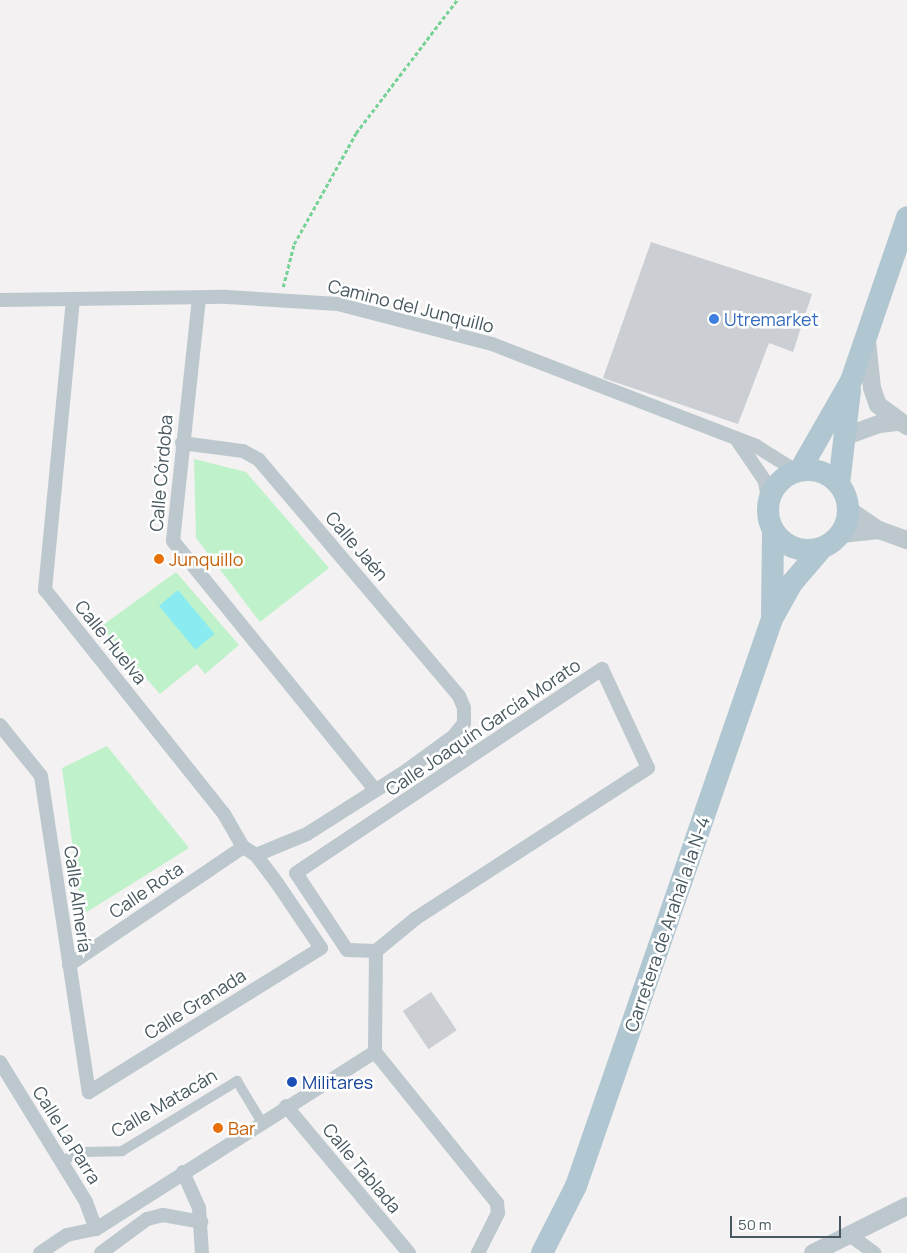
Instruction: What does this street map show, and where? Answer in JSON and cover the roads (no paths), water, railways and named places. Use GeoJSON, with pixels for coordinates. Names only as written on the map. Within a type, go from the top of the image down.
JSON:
{"type":"FeatureCollection","features":[{"type":"Feature","properties":{"kind":"main road"},"geometry":{"type":"LineString","coordinates":[[851,381],[839,484],[849,510],[841,534],[822,548],[811,551],[789,546],[773,531],[767,514],[768,500],[779,482],[798,471],[851,381],[907,218]]}},
{"type":"Feature","properties":{"kind":"main road"},"geometry":{"type":"LineString","coordinates":[[798,471],[822,472],[839,484]]}},
{"type":"Feature","properties":{"kind":"main road","name":"Carretera de Arahal a la N-4"},"geometry":{"type":"LineString","coordinates":[[772,619],[773,531]]}},
{"type":"Feature","properties":{"kind":"main road","name":"Carretera de Arahal a la N-4"},"geometry":{"type":"LineString","coordinates":[[542,1253],[557,1228],[632,1027],[772,619],[792,583],[822,548]]}},
{"type":"Feature","properties":{"kind":"main road","name":"Carretera de Arahal a la N-4"},"geometry":{"type":"LineString","coordinates":[[553,1253],[557,1228]]}},
{"type":"Feature","properties":{"kind":"street","name":"Camino del Junquillo"},"geometry":{"type":"LineString","coordinates":[[0,300],[73,301],[199,298],[338,304],[492,344],[756,446],[798,471]]}},
{"type":"Feature","properties":{"kind":"street","name":"Calle Córdoba"},"geometry":{"type":"LineString","coordinates":[[199,298],[173,541],[375,790]]}},
{"type":"Feature","properties":{"kind":"street","name":"Calle Huelva"},"geometry":{"type":"LineString","coordinates":[[73,301],[45,590],[224,814],[243,847],[256,855],[321,948]]}},
{"type":"Feature","properties":{"kind":"street"},"geometry":{"type":"LineString","coordinates":[[867,336],[872,388],[878,405],[902,424]]}},
{"type":"Feature","properties":{"kind":"street"},"geometry":{"type":"LineString","coordinates":[[846,436],[879,424],[902,424]]}},
{"type":"Feature","properties":{"kind":"street"},"geometry":{"type":"LineString","coordinates":[[737,440],[765,481],[768,500]]}},
{"type":"Feature","properties":{"kind":"street","name":"Calle Jaén"},"geometry":{"type":"LineString","coordinates":[[182,443],[243,451],[258,460],[460,696],[464,723],[454,736],[375,790]]}},
{"type":"Feature","properties":{"kind":"street"},"geometry":{"type":"LineString","coordinates":[[849,510],[880,530],[907,540]]}},
{"type":"Feature","properties":{"kind":"street"},"geometry":{"type":"LineString","coordinates":[[841,534],[880,530]]}},
{"type":"Feature","properties":{"kind":"street","name":"Calle Joaquín García Morato"},"geometry":{"type":"LineString","coordinates":[[602,669],[648,768],[415,919],[376,951],[347,950],[296,873],[602,669]]}},
{"type":"Feature","properties":{"kind":"street","name":"Calle Almería"},"geometry":{"type":"LineString","coordinates":[[0,725],[41,776],[89,1092]]}},
{"type":"Feature","properties":{"kind":"street"},"geometry":{"type":"LineString","coordinates":[[256,855],[307,834],[375,790]]}},
{"type":"Feature","properties":{"kind":"street","name":"Calle Rota"},"geometry":{"type":"LineString","coordinates":[[69,964],[243,847]]}},
{"type":"Feature","properties":{"kind":"street","name":"Calle Granada"},"geometry":{"type":"LineString","coordinates":[[89,1092],[321,948]]}},
{"type":"Feature","properties":{"kind":"street"},"geometry":{"type":"LineString","coordinates":[[376,951],[375,1052],[488,1190],[498,1213],[478,1253]]}},
{"type":"Feature","properties":{"kind":"street"},"geometry":{"type":"LineString","coordinates":[[40,1253],[67,1235],[96,1229],[261,1121],[375,1052]]}},
{"type":"Feature","properties":{"kind":"street","name":"Calle La Parra"},"geometry":{"type":"LineString","coordinates":[[0,1062],[86,1202],[96,1229]]}},
{"type":"Feature","properties":{"kind":"street","name":"Calle Matacán"},"geometry":{"type":"LineString","coordinates":[[61,1161],[83,1152],[122,1150],[236,1080],[261,1121]]}},
{"type":"Feature","properties":{"kind":"street","name":"Calle Tablada"},"geometry":{"type":"LineString","coordinates":[[286,1106],[409,1253]]}},
{"type":"Feature","properties":{"kind":"street"},"geometry":{"type":"LineString","coordinates":[[183,1172],[196,1196],[201,1222],[202,1253]]}},
{"type":"Feature","properties":{"kind":"street"},"geometry":{"type":"LineString","coordinates":[[813,1253],[852,1236],[907,1206]]}},
{"type":"Feature","properties":{"kind":"street"},"geometry":{"type":"LineString","coordinates":[[101,1253],[147,1219],[163,1215],[201,1222]]}},
{"type":"Feature","properties":{"kind":"street"},"geometry":{"type":"LineString","coordinates":[[852,1236],[874,1253]]}},
{"type":"Feature","properties":{"kind":"water"},"geometry":{"type":"Polygon","coordinates":[[[178,590],[215,634],[195,650],[159,606],[178,590]]]}},
{"type":"Feature","properties":{"kind":"place","name":"Utremarket"},"geometry":{"type":"Point","coordinates":[714,319]}},
{"type":"Feature","properties":{"kind":"place","name":"Junquillo"},"geometry":{"type":"Point","coordinates":[159,559]}},
{"type":"Feature","properties":{"kind":"place","name":"Militares"},"geometry":{"type":"Point","coordinates":[292,1082]}},
{"type":"Feature","properties":{"kind":"place","name":"Bar"},"geometry":{"type":"Point","coordinates":[218,1128]}}]}
